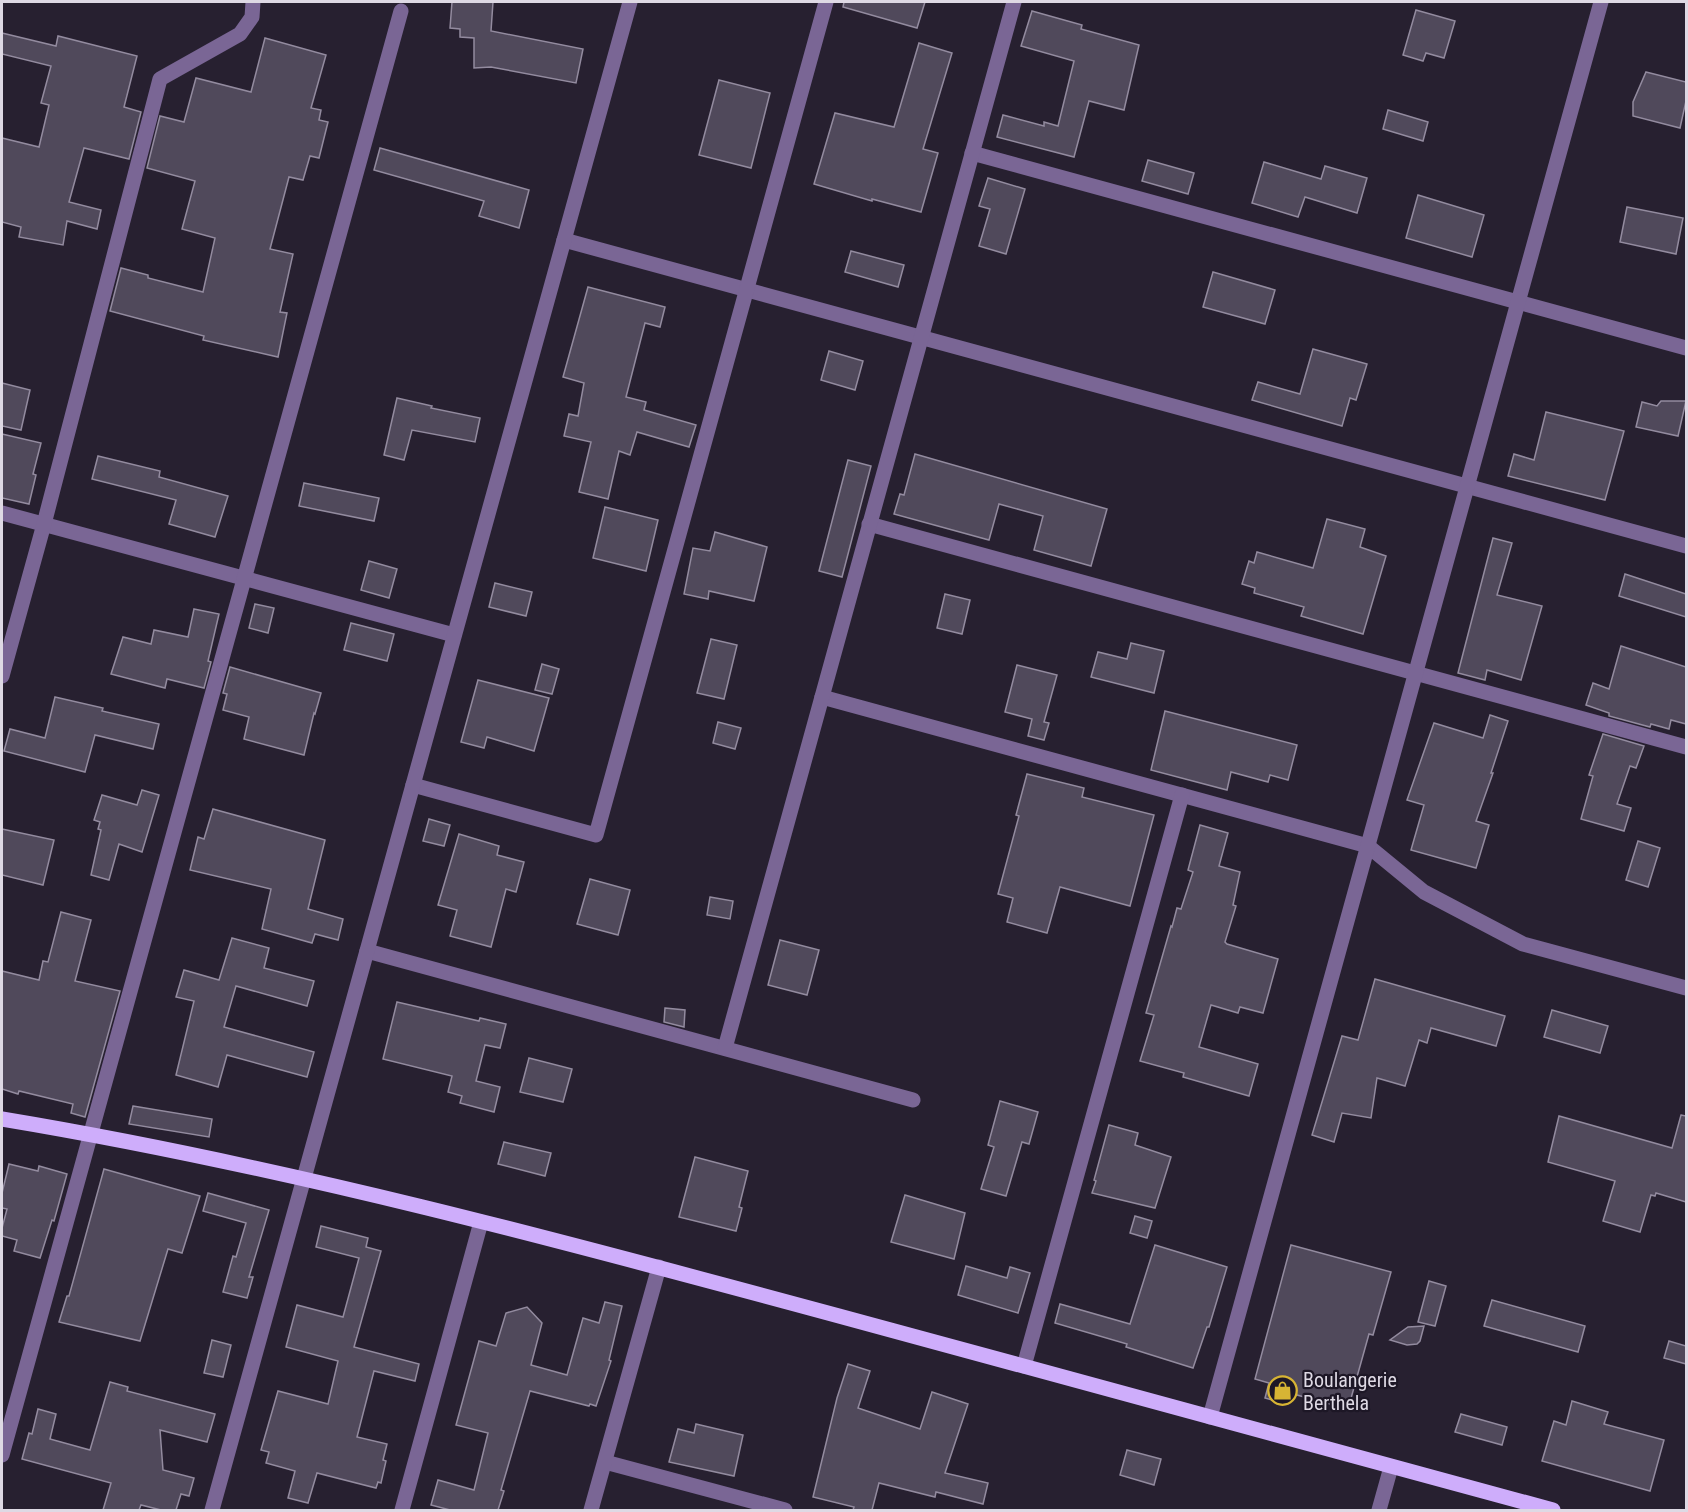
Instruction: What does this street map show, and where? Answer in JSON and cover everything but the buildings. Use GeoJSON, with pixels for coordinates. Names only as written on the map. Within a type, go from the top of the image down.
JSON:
{"type":"FeatureCollection","features":[{"type":"Feature","properties":{"kind":"main road"},"geometry":{"type":"LineString","coordinates":[[2,1119],[90,1134],[304,1178],[481,1222],[659,1267],[1553,1510]]}},
{"type":"Feature","properties":{"kind":"street"},"geometry":{"type":"LineString","coordinates":[[2,676],[160,79],[240,33],[252,17],[254,2]]}},
{"type":"Feature","properties":{"kind":"street"},"geometry":{"type":"LineString","coordinates":[[212,1510],[630,2]]}},
{"type":"Feature","properties":{"kind":"street"},"geometry":{"type":"LineString","coordinates":[[413,785],[596,835],[826,2]]}},
{"type":"Feature","properties":{"kind":"street"},"geometry":{"type":"LineString","coordinates":[[725,1048],[1014,2]]}},
{"type":"Feature","properties":{"kind":"street"},"geometry":{"type":"LineString","coordinates":[[1210,1417],[1601,2]]}},
{"type":"Feature","properties":{"kind":"street"},"geometry":{"type":"LineString","coordinates":[[2,1455],[400,11]]}},
{"type":"Feature","properties":{"kind":"street"},"geometry":{"type":"LineString","coordinates":[[972,153],[1686,348]]}},
{"type":"Feature","properties":{"kind":"street"},"geometry":{"type":"LineString","coordinates":[[564,240],[1686,546]]}},
{"type":"Feature","properties":{"kind":"street"},"geometry":{"type":"LineString","coordinates":[[2,513],[454,636]]}},
{"type":"Feature","properties":{"kind":"street"},"geometry":{"type":"LineString","coordinates":[[869,524],[1686,747]]}},
{"type":"Feature","properties":{"kind":"street"},"geometry":{"type":"LineString","coordinates":[[822,697],[1368,846],[1424,892],[1523,944],[1686,988]]}},
{"type":"Feature","properties":{"kind":"street"},"geometry":{"type":"LineString","coordinates":[[1024,1366],[1182,795]]}},
{"type":"Feature","properties":{"kind":"street"},"geometry":{"type":"LineString","coordinates":[[367,951],[913,1100]]}},
{"type":"Feature","properties":{"kind":"street"},"geometry":{"type":"LineString","coordinates":[[402,1510],[481,1222]]}},
{"type":"Feature","properties":{"kind":"street"},"geometry":{"type":"LineString","coordinates":[[591,1510],[659,1267]]}},
{"type":"Feature","properties":{"kind":"street"},"geometry":{"type":"LineString","coordinates":[[605,1462],[784,1510]]}},
{"type":"Feature","properties":{"kind":"street"},"geometry":{"type":"LineString","coordinates":[[1379,1510],[1391,1467]]}},
{"type":"Feature","properties":{"kind":"place","name":"Boulangerie Berthela"},"geometry":{"type":"Point","coordinates":[1282,1391]}}]}
